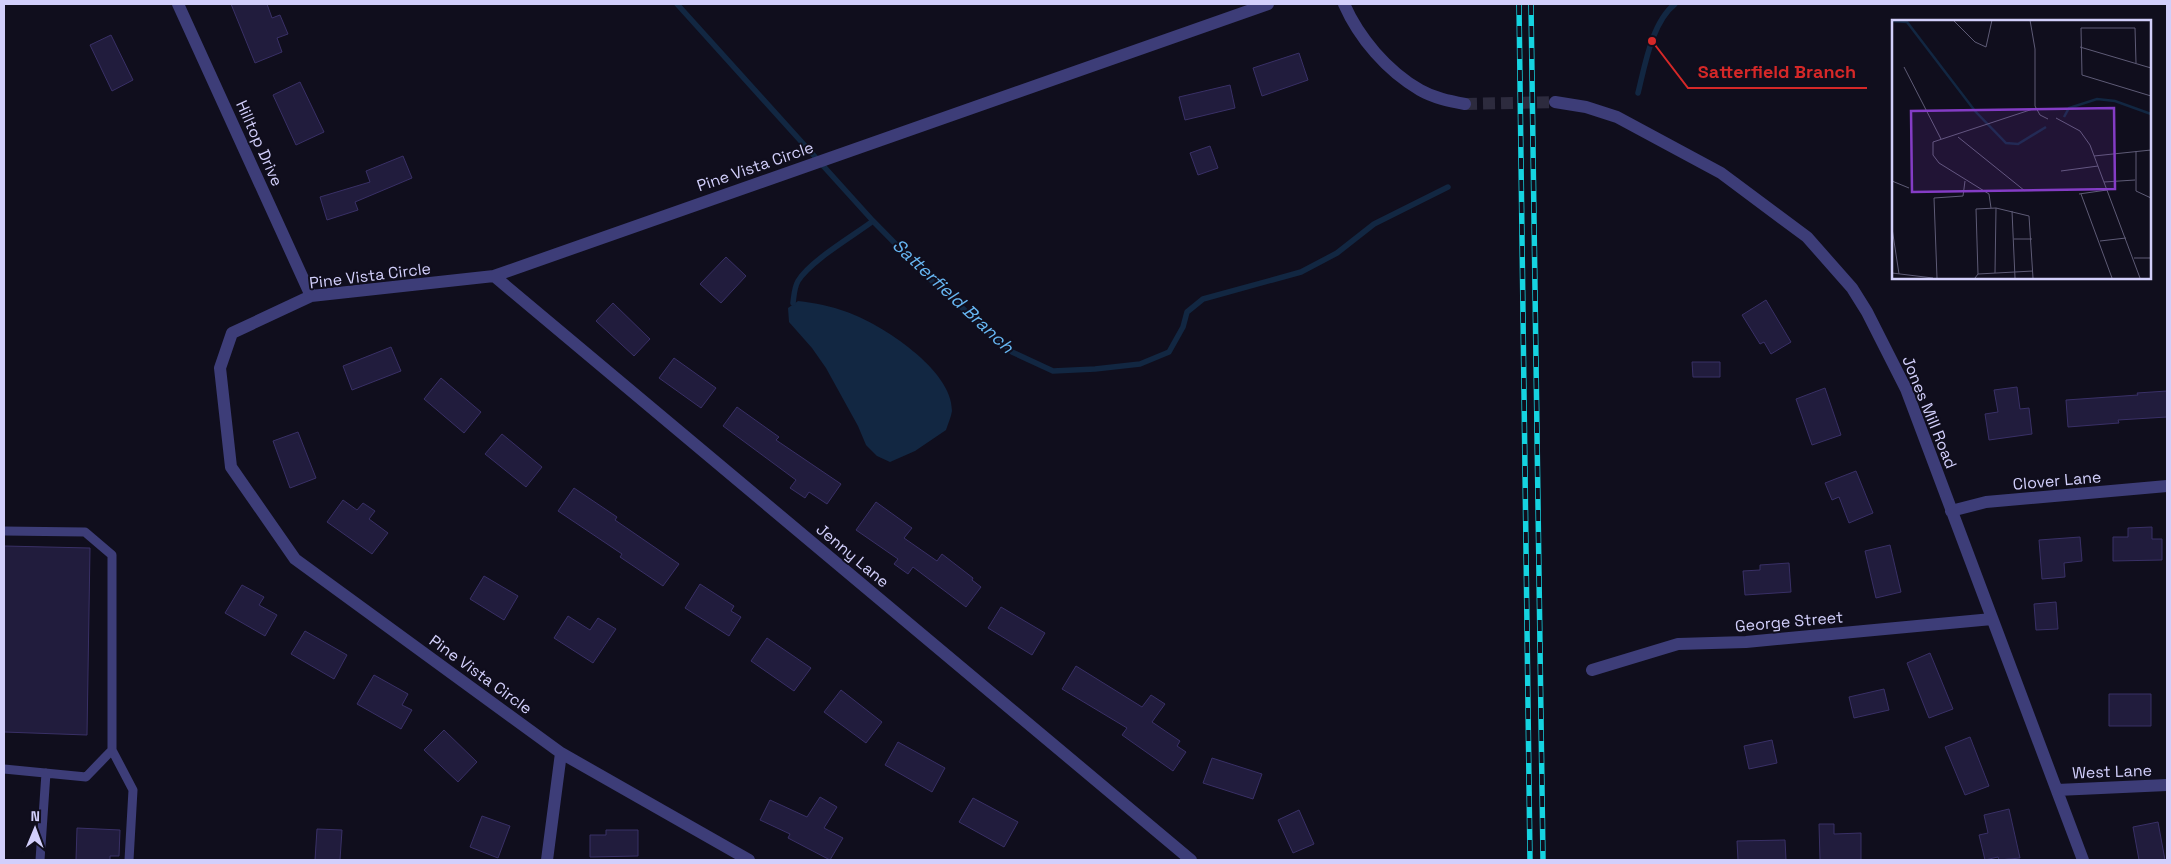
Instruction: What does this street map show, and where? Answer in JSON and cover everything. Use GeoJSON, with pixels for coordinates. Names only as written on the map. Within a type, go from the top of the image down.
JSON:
{"type":"FeatureCollection","features":[{"type":"Feature","properties":{"kind":"street","name":"Hilltop Drive"},"geometry":{"type":"LineString","coordinates":[[178,4],[311,296]]}},
{"type":"Feature","properties":{"kind":"street","name":"Pine Vista Circle"},"geometry":{"type":"LineString","coordinates":[[749,860],[561,753],[295,559],[231,467],[220,368],[232,333],[311,296],[494,276],[1268,4]]}},
{"type":"Feature","properties":{"kind":"street"},"geometry":{"type":"LineString","coordinates":[[1344,4],[1370,46],[1408,82],[1434,97],[1465,104]]}},
{"type":"Feature","properties":{"kind":"street","name":"Jones Mill Road"},"geometry":{"type":"LineString","coordinates":[[1555,102],[1586,107],[1617,117],[1721,173],[1807,237],[1821,251],[1860,300],[1906,389],[2083,860]]}},
{"type":"Feature","properties":{"kind":"street","name":"Jenny Lane"},"geometry":{"type":"LineString","coordinates":[[494,276],[1191,860]]}},
{"type":"Feature","properties":{"kind":"street","name":"Clover Lane"},"geometry":{"type":"LineString","coordinates":[[1951,511],[1986,502],[2167,486]]}},
{"type":"Feature","properties":{"kind":"street","name":"George Street"},"geometry":{"type":"LineString","coordinates":[[1592,670],[1678,644],[1746,642],[1992,619]]}},
{"type":"Feature","properties":{"kind":"street"},"geometry":{"type":"LineString","coordinates":[[548,860],[561,753]]}},
{"type":"Feature","properties":{"kind":"street","name":"West Lane"},"geometry":{"type":"LineString","coordinates":[[2058,790],[2167,785]]}},
{"type":"Feature","properties":{"kind":"lane"},"geometry":{"type":"LineString","coordinates":[[4,531],[85,532],[112,555],[112,750],[133,790],[129,860]]}},
{"type":"Feature","properties":{"kind":"lane"},"geometry":{"type":"LineString","coordinates":[[4,769],[86,777],[112,750]]}},
{"type":"Feature","properties":{"kind":"lane"},"geometry":{"type":"LineString","coordinates":[[40,860],[46,773]]}},
{"type":"Feature","properties":{"kind":"water"},"geometry":{"type":"Polygon","coordinates":[[[798,301],[835,308],[861,318],[878,327],[913,351],[941,380],[949,395],[952,411],[946,430],[915,451],[890,462],[877,456],[866,445],[858,426],[826,368],[812,348],[789,322],[788,308],[798,301]]]}},
{"type":"Feature","properties":{"kind":"building"},"geometry":{"type":"Polygon","coordinates":[[[231,4],[267,4],[272,18],[280,15],[288,34],[277,38],[282,52],[255,63],[231,4]]]}},
{"type":"Feature","properties":{"kind":"building"},"geometry":{"type":"Polygon","coordinates":[[[111,35],[133,80],[112,91],[90,45],[111,35]]]}},
{"type":"Feature","properties":{"kind":"building"},"geometry":{"type":"Polygon","coordinates":[[[1299,53],[1308,80],[1262,96],[1253,68],[1299,53]]]}},
{"type":"Feature","properties":{"kind":"building"},"geometry":{"type":"Polygon","coordinates":[[[300,82],[324,132],[296,145],[273,95],[300,82]]]}},
{"type":"Feature","properties":{"kind":"building"},"geometry":{"type":"Polygon","coordinates":[[[1230,85],[1235,108],[1185,120],[1179,97],[1230,85]]]}},
{"type":"Feature","properties":{"kind":"building"},"geometry":{"type":"Polygon","coordinates":[[[1210,146],[1218,168],[1198,175],[1190,153],[1210,146]]]}},
{"type":"Feature","properties":{"kind":"building"},"geometry":{"type":"Polygon","coordinates":[[[403,156],[412,178],[355,202],[358,210],[327,220],[320,197],[370,182],[366,171],[403,156]]]}},
{"type":"Feature","properties":{"kind":"building"},"geometry":{"type":"Polygon","coordinates":[[[726,257],[746,276],[721,303],[700,284],[726,257]]]}},
{"type":"Feature","properties":{"kind":"building"},"geometry":{"type":"Polygon","coordinates":[[[1766,300],[1791,342],[1771,354],[1764,342],[1760,344],[1742,315],[1766,300]]]}},
{"type":"Feature","properties":{"kind":"building"},"geometry":{"type":"Polygon","coordinates":[[[613,303],[650,339],[634,356],[596,321],[613,303]]]}},
{"type":"Feature","properties":{"kind":"building"},"geometry":{"type":"Polygon","coordinates":[[[391,347],[401,371],[352,390],[343,366],[391,347]]]}},
{"type":"Feature","properties":{"kind":"building"},"geometry":{"type":"Polygon","coordinates":[[[674,358],[716,388],[701,408],[659,378],[674,358]]]}},
{"type":"Feature","properties":{"kind":"building"},"geometry":{"type":"Polygon","coordinates":[[[1692,362],[1720,362],[1720,377],[1693,377],[1692,362]]]}},
{"type":"Feature","properties":{"kind":"building"},"geometry":{"type":"Polygon","coordinates":[[[441,378],[481,412],[464,433],[424,399],[441,378]]]}},
{"type":"Feature","properties":{"kind":"building"},"geometry":{"type":"Polygon","coordinates":[[[2017,387],[2020,409],[2029,408],[2032,434],[1989,440],[1985,414],[1998,412],[1994,390],[2017,387]]]}},
{"type":"Feature","properties":{"kind":"building"},"geometry":{"type":"Polygon","coordinates":[[[1825,388],[1841,435],[1812,445],[1796,399],[1825,388]]]}},
{"type":"Feature","properties":{"kind":"building"},"geometry":{"type":"Polygon","coordinates":[[[2167,391],[2167,417],[2118,420],[2119,423],[2068,427],[2066,400],[2167,391]]]}},
{"type":"Feature","properties":{"kind":"building"},"geometry":{"type":"Polygon","coordinates":[[[737,407],[779,437],[776,440],[841,484],[827,504],[809,492],[805,498],[790,488],[796,480],[723,426],[737,407]]]}},
{"type":"Feature","properties":{"kind":"building"},"geometry":{"type":"Polygon","coordinates":[[[298,432],[316,478],[290,488],[273,441],[298,432]]]}},
{"type":"Feature","properties":{"kind":"building"},"geometry":{"type":"Polygon","coordinates":[[[502,434],[542,467],[526,487],[485,454],[502,434]]]}},
{"type":"Feature","properties":{"kind":"building"},"geometry":{"type":"Polygon","coordinates":[[[1856,471],[1873,513],[1849,523],[1839,497],[1832,500],[1825,483],[1856,471]]]}},
{"type":"Feature","properties":{"kind":"building"},"geometry":{"type":"Polygon","coordinates":[[[574,488],[617,517],[615,520],[679,564],[663,586],[620,557],[622,554],[558,511],[574,488]]]}},
{"type":"Feature","properties":{"kind":"building"},"geometry":{"type":"Polygon","coordinates":[[[343,500],[357,510],[363,503],[375,511],[369,519],[388,533],[372,554],[327,522],[343,500]]]}},
{"type":"Feature","properties":{"kind":"building"},"geometry":{"type":"Polygon","coordinates":[[[876,502],[912,528],[904,538],[937,561],[942,554],[973,578],[972,580],[981,587],[966,607],[913,567],[908,574],[894,564],[898,559],[856,530],[876,502]]]}},
{"type":"Feature","properties":{"kind":"building"},"geometry":{"type":"Polygon","coordinates":[[[2152,527],[2152,539],[2162,539],[2162,560],[2113,561],[2113,537],[2128,537],[2128,528],[2152,527]]]}},
{"type":"Feature","properties":{"kind":"building"},"geometry":{"type":"Polygon","coordinates":[[[2080,537],[2082,561],[2064,563],[2065,577],[2042,579],[2039,540],[2080,537]]]}},
{"type":"Feature","properties":{"kind":"building"},"geometry":{"type":"Polygon","coordinates":[[[1890,545],[1901,592],[1876,598],[1865,551],[1890,545]]]}},
{"type":"Feature","properties":{"kind":"building"},"geometry":{"type":"Polygon","coordinates":[[[4,546],[90,548],[87,735],[4,732],[4,546]]]}},
{"type":"Feature","properties":{"kind":"building"},"geometry":{"type":"Polygon","coordinates":[[[1789,563],[1791,592],[1745,595],[1743,571],[1760,570],[1760,565],[1789,563]]]}},
{"type":"Feature","properties":{"kind":"building"},"geometry":{"type":"Polygon","coordinates":[[[484,576],[518,596],[504,620],[470,599],[484,576]]]}},
{"type":"Feature","properties":{"kind":"building"},"geometry":{"type":"Polygon","coordinates":[[[700,584],[734,606],[731,611],[741,617],[729,636],[685,608],[700,584]]]}},
{"type":"Feature","properties":{"kind":"building"},"geometry":{"type":"Polygon","coordinates":[[[242,585],[264,597],[259,605],[277,615],[265,636],[225,613],[242,585]]]}},
{"type":"Feature","properties":{"kind":"building"},"geometry":{"type":"Polygon","coordinates":[[[2056,602],[2058,629],[2036,630],[2034,604],[2056,602]]]}},
{"type":"Feature","properties":{"kind":"building"},"geometry":{"type":"Polygon","coordinates":[[[1001,607],[1045,633],[1032,655],[988,628],[1001,607]]]}},
{"type":"Feature","properties":{"kind":"building"},"geometry":{"type":"Polygon","coordinates":[[[568,616],[590,630],[598,618],[616,629],[593,663],[554,638],[568,616]]]}},
{"type":"Feature","properties":{"kind":"building"},"geometry":{"type":"Polygon","coordinates":[[[305,631],[347,655],[334,679],[291,654],[305,631]]]}},
{"type":"Feature","properties":{"kind":"building"},"geometry":{"type":"Polygon","coordinates":[[[767,638],[811,668],[794,691],[751,661],[767,638]]]}},
{"type":"Feature","properties":{"kind":"building"},"geometry":{"type":"Polygon","coordinates":[[[1930,653],[1953,709],[1929,718],[1907,663],[1930,653]]]}},
{"type":"Feature","properties":{"kind":"building"},"geometry":{"type":"Polygon","coordinates":[[[1076,666],[1142,707],[1151,695],[1165,704],[1152,722],[1180,741],[1177,746],[1186,752],[1173,771],[1122,735],[1127,728],[1062,689],[1076,666]]]}},
{"type":"Feature","properties":{"kind":"building"},"geometry":{"type":"Polygon","coordinates":[[[374,675],[408,694],[402,705],[412,710],[401,729],[357,704],[374,675]]]}},
{"type":"Feature","properties":{"kind":"building"},"geometry":{"type":"Polygon","coordinates":[[[1884,689],[1889,710],[1854,718],[1849,697],[1884,689]]]}},
{"type":"Feature","properties":{"kind":"building"},"geometry":{"type":"Polygon","coordinates":[[[841,690],[882,722],[866,743],[824,712],[841,690]]]}},
{"type":"Feature","properties":{"kind":"building"},"geometry":{"type":"Polygon","coordinates":[[[2109,694],[2151,694],[2151,726],[2109,726],[2109,694]]]}},
{"type":"Feature","properties":{"kind":"building"},"geometry":{"type":"Polygon","coordinates":[[[444,730],[477,762],[458,782],[424,750],[444,730]]]}},
{"type":"Feature","properties":{"kind":"building"},"geometry":{"type":"Polygon","coordinates":[[[1970,737],[1989,786],[1965,795],[1945,747],[1970,737]]]}},
{"type":"Feature","properties":{"kind":"building"},"geometry":{"type":"Polygon","coordinates":[[[1772,740],[1777,763],[1749,769],[1744,746],[1772,740]]]}},
{"type":"Feature","properties":{"kind":"building"},"geometry":{"type":"Polygon","coordinates":[[[898,742],[945,768],[932,792],[885,765],[898,742]]]}},
{"type":"Feature","properties":{"kind":"building"},"geometry":{"type":"Polygon","coordinates":[[[1212,758],[1262,774],[1253,799],[1203,783],[1212,758]]]}},
{"type":"Feature","properties":{"kind":"building"},"geometry":{"type":"Polygon","coordinates":[[[820,797],[837,807],[824,828],[843,838],[830,860],[788,838],[790,834],[760,820],[770,800],[807,817],[820,797]]]}},
{"type":"Feature","properties":{"kind":"building"},"geometry":{"type":"Polygon","coordinates":[[[973,798],[1018,822],[1004,847],[959,822],[973,798]]]}},
{"type":"Feature","properties":{"kind":"building"},"geometry":{"type":"Polygon","coordinates":[[[2009,809],[2020,858],[1999,860],[1998,857],[1985,860],[1979,835],[1988,833],[1984,815],[2009,809]]]}},
{"type":"Feature","properties":{"kind":"building"},"geometry":{"type":"Polygon","coordinates":[[[1299,810],[1314,844],[1293,853],[1278,820],[1299,810]]]}},
{"type":"Feature","properties":{"kind":"building"},"geometry":{"type":"Polygon","coordinates":[[[482,816],[510,826],[498,858],[470,847],[482,816]]]}},
{"type":"Feature","properties":{"kind":"building"},"geometry":{"type":"Polygon","coordinates":[[[2158,822],[2165,860],[2139,860],[2133,827],[2158,822]]]}},
{"type":"Feature","properties":{"kind":"building"},"geometry":{"type":"Polygon","coordinates":[[[1819,824],[1834,824],[1834,834],[1861,833],[1861,860],[1820,860],[1819,824]]]}},
{"type":"Feature","properties":{"kind":"building"},"geometry":{"type":"Polygon","coordinates":[[[77,828],[120,830],[119,856],[110,856],[110,860],[76,860],[77,828]]]}},
{"type":"Feature","properties":{"kind":"building"},"geometry":{"type":"Polygon","coordinates":[[[317,829],[342,830],[340,860],[315,860],[317,829]]]}},
{"type":"Feature","properties":{"kind":"building"},"geometry":{"type":"Polygon","coordinates":[[[606,830],[638,830],[638,856],[590,857],[590,835],[606,835],[606,830]]]}},
{"type":"Feature","properties":{"kind":"building"},"geometry":{"type":"Polygon","coordinates":[[[1785,840],[1786,860],[1738,860],[1737,841],[1785,840]]]}},
{"type":"Feature","properties":{"kind":"waterway","name":"Satterfield Branch"},"geometry":{"type":"LineString","coordinates":[[677,4],[873,221],[933,282],[1012,352],[1053,371],[1140,364],[1169,352],[1183,327],[1187,312],[1203,299],[1301,272],[1337,253],[1374,224],[1448,187]]}},
{"type":"Feature","properties":{"kind":"waterway","name":"Satterfield Branch"},"geometry":{"type":"LineString","coordinates":[[1638,93],[1650,45],[1660,22],[1675,4]]}},
{"type":"Feature","properties":{"kind":"waterway"},"geometry":{"type":"LineString","coordinates":[[793,303],[796,286],[804,273],[822,257],[873,221]]}},
{"type":"Feature","properties":{"kind":"tunnel"},"geometry":{"type":"LineString","coordinates":[[1465,104],[1555,102]]}},
{"type":"Feature","properties":{"kind":"railway"},"geometry":{"type":"LineString","coordinates":[[1519,4],[1530,860]]}},
{"type":"Feature","properties":{"kind":"railway"},"geometry":{"type":"LineString","coordinates":[[1531,4],[1543,860]]}},
{"type":"Feature","properties":{"kind":"place","name":"Satterfield Branch"},"geometry":{"type":"Point","coordinates":[1652,41]}}]}
